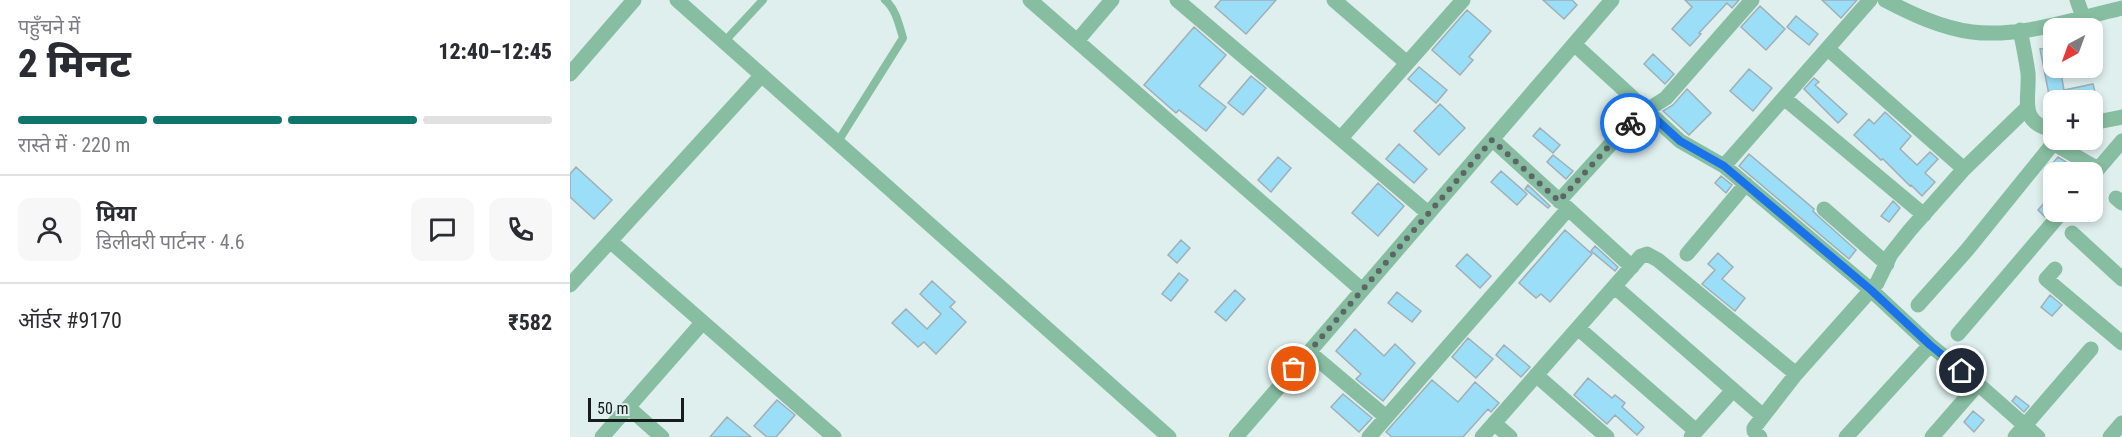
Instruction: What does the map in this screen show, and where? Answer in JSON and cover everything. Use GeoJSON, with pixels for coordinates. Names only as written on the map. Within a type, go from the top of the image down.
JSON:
{"type":"FeatureCollection","features":[{"type":"Feature","properties":{"kind":"street"},"geometry":{"type":"LineString","coordinates":[[570,74],[634,0]]}},
{"type":"Feature","properties":{"kind":"street"},"geometry":{"type":"LineString","coordinates":[[677,0],[1169,437]]}},
{"type":"Feature","properties":{"kind":"street"},"geometry":{"type":"LineString","coordinates":[[1030,0],[1362,290]]}},
{"type":"Feature","properties":{"kind":"street"},"geometry":{"type":"LineString","coordinates":[[1077,41],[1112,0]]}},
{"type":"Feature","properties":{"kind":"street"},"geometry":{"type":"LineString","coordinates":[[1178,0],[1428,213]]}},
{"type":"Feature","properties":{"kind":"street"},"geometry":{"type":"LineString","coordinates":[[1334,0],[1407,63]]}},
{"type":"Feature","properties":{"kind":"street"},"geometry":{"type":"LineString","coordinates":[[1341,138],[1463,0]]}},
{"type":"Feature","properties":{"kind":"street"},"geometry":{"type":"LineString","coordinates":[[1236,437],[1612,0]]}},
{"type":"Feature","properties":{"kind":"street"},"geometry":{"type":"LineString","coordinates":[[1370,437],[1564,205],[1605,148],[1646,110],[1666,98],[1752,0]]}},
{"type":"Feature","properties":{"kind":"street"},"geometry":{"type":"LineString","coordinates":[[1724,166],[1870,0]]}},
{"type":"Feature","properties":{"kind":"street"},"geometry":{"type":"LineString","coordinates":[[1885,0],[1926,20],[1983,33],[2020,30],[2122,8]]}},
{"type":"Feature","properties":{"kind":"street"},"geometry":{"type":"LineString","coordinates":[[2077,0],[2083,17]]}},
{"type":"Feature","properties":{"kind":"street"},"geometry":{"type":"LineString","coordinates":[[2020,30],[2028,73],[2027,108],[2043,128]]}},
{"type":"Feature","properties":{"kind":"street"},"geometry":{"type":"LineString","coordinates":[[1574,44],[1680,141],[1724,166],[1871,290],[1930,345],[1978,384],[2020,431],[2037,437]]}},
{"type":"Feature","properties":{"kind":"street"},"geometry":{"type":"LineString","coordinates":[[1828,49],[1964,169]]}},
{"type":"Feature","properties":{"kind":"street"},"geometry":{"type":"LineString","coordinates":[[570,285],[761,76]]}},
{"type":"Feature","properties":{"kind":"street"},"geometry":{"type":"LineString","coordinates":[[1784,98],[1924,215]]}},
{"type":"Feature","properties":{"kind":"street"},"geometry":{"type":"LineString","coordinates":[[1760,437],[1754,428],[1762,416],[1881,278],[1894,248],[1964,169],[2027,108]]}},
{"type":"Feature","properties":{"kind":"street"},"geometry":{"type":"LineString","coordinates":[[2103,121],[2122,117]]}},
{"type":"Feature","properties":{"kind":"street"},"geometry":{"type":"LineString","coordinates":[[1492,140],[1632,267]]}},
{"type":"Feature","properties":{"kind":"street"},"geometry":{"type":"LineString","coordinates":[[2103,164],[2122,141]]}},
{"type":"Feature","properties":{"kind":"street"},"geometry":{"type":"LineString","coordinates":[[1918,305],[1967,250],[2045,150]]}},
{"type":"Feature","properties":{"kind":"street"},"geometry":{"type":"LineString","coordinates":[[2068,150],[2083,162]]}},
{"type":"Feature","properties":{"kind":"street"},"geometry":{"type":"LineString","coordinates":[[1687,254],[1746,184]]}},
{"type":"Feature","properties":{"kind":"street"},"geometry":{"type":"LineString","coordinates":[[1824,209],[1887,264]]}},
{"type":"Feature","properties":{"kind":"street"},"geometry":{"type":"LineString","coordinates":[[1958,334],[2053,222]]}},
{"type":"Feature","properties":{"kind":"street"},"geometry":{"type":"LineString","coordinates":[[2072,233],[2122,279]]}},
{"type":"Feature","properties":{"kind":"street"},"geometry":{"type":"LineString","coordinates":[[610,241],[834,437]]}},
{"type":"Feature","properties":{"kind":"street"},"geometry":{"type":"LineString","coordinates":[[1482,437],[1644,254],[1653,256],[1796,374]]}},
{"type":"Feature","properties":{"kind":"street"},"geometry":{"type":"LineString","coordinates":[[2055,269],[2046,279],[2122,343]]}},
{"type":"Feature","properties":{"kind":"street"},"geometry":{"type":"LineString","coordinates":[[1615,287],[1762,416]]}},
{"type":"Feature","properties":{"kind":"street"},"geometry":{"type":"LineString","coordinates":[[602,437],[702,323]]}},
{"type":"Feature","properties":{"kind":"street"},"geometry":{"type":"LineString","coordinates":[[1578,328],[1694,434],[1733,390]]}},
{"type":"Feature","properties":{"kind":"street"},"geometry":{"type":"LineString","coordinates":[[1846,437],[1930,345]]}},
{"type":"Feature","properties":{"kind":"street"},"geometry":{"type":"LineString","coordinates":[[2020,431],[2091,349]]}},
{"type":"Feature","properties":{"kind":"street"},"geometry":{"type":"LineString","coordinates":[[1309,352],[1386,417]]}},
{"type":"Feature","properties":{"kind":"street"},"geometry":{"type":"LineString","coordinates":[[1536,375],[1607,437]]}},
{"type":"Feature","properties":{"kind":"street"},"geometry":{"type":"LineString","coordinates":[[1932,437],[1978,384]]}},
{"type":"Feature","properties":{"kind":"street"},"geometry":{"type":"LineString","coordinates":[[628,407],[662,437]]}},
{"type":"Feature","properties":{"kind":"street"},"geometry":{"type":"LineString","coordinates":[[1494,423],[1510,437]]}},
{"type":"Feature","properties":{"kind":"street"},"geometry":{"type":"LineString","coordinates":[[2110,437],[2122,423]]}},
{"type":"Feature","properties":{"kind":"lane"},"geometry":{"type":"LineString","coordinates":[[724,42],[763,0]]}},
{"type":"Feature","properties":{"kind":"lane"},"geometry":{"type":"LineString","coordinates":[[837,143],[903,38],[898,19],[890,4],[885,0]]}},
{"type":"Feature","properties":{"kind":"building"},"geometry":{"type":"Polygon","coordinates":[[[1221,0],[1276,0],[1246,34],[1215,7],[1221,0]]]}},
{"type":"Feature","properties":{"kind":"building"},"geometry":{"type":"Polygon","coordinates":[[[1543,0],[1572,0],[1577,5],[1564,19],[1543,0]]]}},
{"type":"Feature","properties":{"kind":"building"},"geometry":{"type":"Polygon","coordinates":[[[1685,0],[1739,0],[1732,8],[1727,3],[1690,46],[1672,29],[1692,7],[1685,0]]]}},
{"type":"Feature","properties":{"kind":"building"},"geometry":{"type":"Polygon","coordinates":[[[1822,0],[1857,0],[1841,18],[1822,0]]]}},
{"type":"Feature","properties":{"kind":"building"},"geometry":{"type":"Polygon","coordinates":[[[1760,6],[1785,29],[1766,50],[1741,27],[1760,6]]]}},
{"type":"Feature","properties":{"kind":"building"},"geometry":{"type":"Polygon","coordinates":[[[1467,10],[1491,31],[1469,57],[1473,60],[1460,75],[1432,50],[1467,10]]]}},
{"type":"Feature","properties":{"kind":"building"},"geometry":{"type":"Polygon","coordinates":[[[1796,16],[1818,34],[1809,45],[1787,27],[1796,16]]]}},
{"type":"Feature","properties":{"kind":"building"},"geometry":{"type":"Polygon","coordinates":[[[1194,27],[1226,55],[1199,86],[1226,107],[1206,131],[1179,110],[1176,113],[1144,85],[1194,27]]]}},
{"type":"Feature","properties":{"kind":"building"},"geometry":{"type":"Polygon","coordinates":[[[2040,49],[2043,49],[2043,64],[2040,49]]]}},
{"type":"Feature","properties":{"kind":"building"},"geometry":{"type":"Polygon","coordinates":[[[1653,54],[1674,74],[1665,84],[1644,64],[1653,54]]]}},
{"type":"Feature","properties":{"kind":"building"},"geometry":{"type":"Polygon","coordinates":[[[1419,67],[1447,90],[1436,103],[1408,79],[1419,67]]]}},
{"type":"Feature","properties":{"kind":"building"},"geometry":{"type":"Polygon","coordinates":[[[1749,69],[1772,88],[1753,111],[1730,91],[1749,69]]]}},
{"type":"Feature","properties":{"kind":"building"},"geometry":{"type":"Polygon","coordinates":[[[1251,76],[1266,88],[1243,115],[1228,103],[1251,76]]]}},
{"type":"Feature","properties":{"kind":"building"},"geometry":{"type":"Polygon","coordinates":[[[1814,78],[1819,82],[1815,85],[1847,114],[1838,123],[1804,89],[1814,78]]]}},
{"type":"Feature","properties":{"kind":"building"},"geometry":{"type":"Polygon","coordinates":[[[2046,78],[2062,78],[2064,90],[2048,90],[2046,78]]]}},
{"type":"Feature","properties":{"kind":"building"},"geometry":{"type":"Polygon","coordinates":[[[2093,84],[2094,90],[2064,90],[2093,84]]]}},
{"type":"Feature","properties":{"kind":"building"},"geometry":{"type":"Polygon","coordinates":[[[1687,89],[1711,113],[1689,135],[1663,111],[1673,105],[1687,89]]]}},
{"type":"Feature","properties":{"kind":"building"},"geometry":{"type":"Polygon","coordinates":[[[1440,104],[1465,128],[1439,155],[1414,131],[1440,104]]]}},
{"type":"Feature","properties":{"kind":"building"},"geometry":{"type":"Polygon","coordinates":[[[1885,112],[1911,136],[1900,149],[1917,165],[1930,152],[1938,159],[1925,173],[1935,182],[1922,196],[1854,135],[1869,119],[1874,124],[1885,112]]]}},
{"type":"Feature","properties":{"kind":"building"},"geometry":{"type":"Polygon","coordinates":[[[1540,128],[1560,145],[1553,153],[1533,136],[1540,128]]]}},
{"type":"Feature","properties":{"kind":"building"},"geometry":{"type":"Polygon","coordinates":[[[1399,144],[1427,169],[1414,183],[1386,159],[1399,144]]]}},
{"type":"Feature","properties":{"kind":"building"},"geometry":{"type":"Polygon","coordinates":[[[1749,154],[1814,209],[1813,211],[1818,216],[1856,250],[1849,259],[1739,166],[1749,154]]]}},
{"type":"Feature","properties":{"kind":"building"},"geometry":{"type":"Polygon","coordinates":[[[1553,155],[1573,171],[1566,179],[1547,162],[1553,155]]]}},
{"type":"Feature","properties":{"kind":"building"},"geometry":{"type":"Polygon","coordinates":[[[1278,157],[1291,168],[1271,192],[1258,180],[1278,157]]]}},
{"type":"Feature","properties":{"kind":"building"},"geometry":{"type":"Polygon","coordinates":[[[2058,157],[2066,162],[2054,162],[2058,157]]]}},
{"type":"Feature","properties":{"kind":"building"},"geometry":{"type":"Polygon","coordinates":[[[576,167],[612,200],[594,219],[570,197],[570,174],[576,167]]]}},
{"type":"Feature","properties":{"kind":"building"},"geometry":{"type":"Polygon","coordinates":[[[1501,171],[1527,194],[1517,205],[1491,182],[1501,171]]]}},
{"type":"Feature","properties":{"kind":"building"},"geometry":{"type":"Polygon","coordinates":[[[1721,176],[1732,185],[1726,193],[1715,183],[1721,176]]]}},
{"type":"Feature","properties":{"kind":"building"},"geometry":{"type":"Polygon","coordinates":[[[1378,183],[1404,206],[1378,236],[1352,213],[1378,183]]]}},
{"type":"Feature","properties":{"kind":"building"},"geometry":{"type":"Polygon","coordinates":[[[1528,185],[1550,206],[1548,208],[1525,189],[1528,185]]]}},
{"type":"Feature","properties":{"kind":"building"},"geometry":{"type":"Polygon","coordinates":[[[1893,201],[1900,208],[1889,222],[1881,216],[1893,201]]]}},
{"type":"Feature","properties":{"kind":"building"},"geometry":{"type":"Polygon","coordinates":[[[2043,204],[2043,215],[2038,210],[2043,204]]]}},
{"type":"Feature","properties":{"kind":"building"},"geometry":{"type":"Polygon","coordinates":[[[1565,230],[1592,254],[1550,302],[1541,294],[1536,298],[1519,283],[1565,230]]]}},
{"type":"Feature","properties":{"kind":"building"},"geometry":{"type":"Polygon","coordinates":[[[1181,240],[1190,248],[1177,263],[1168,255],[1181,240]]]}},
{"type":"Feature","properties":{"kind":"building"},"geometry":{"type":"Polygon","coordinates":[[[1595,246],[1618,267],[1615,271],[1591,251],[1595,246]]]}},
{"type":"Feature","properties":{"kind":"building"},"geometry":{"type":"Polygon","coordinates":[[[1718,253],[1733,267],[1722,279],[1745,298],[1735,311],[1702,284],[1715,270],[1708,264],[1718,253]]]}},
{"type":"Feature","properties":{"kind":"building"},"geometry":{"type":"Polygon","coordinates":[[[1467,254],[1491,276],[1480,288],[1456,266],[1467,254]]]}},
{"type":"Feature","properties":{"kind":"building"},"geometry":{"type":"Polygon","coordinates":[[[1179,273],[1188,280],[1171,301],[1162,294],[1179,273]]]}},
{"type":"Feature","properties":{"kind":"building"},"geometry":{"type":"Polygon","coordinates":[[[932,281],[955,302],[950,307],[966,322],[936,354],[924,342],[918,347],[892,323],[906,309],[927,329],[941,314],[920,294],[932,281]]]}},
{"type":"Feature","properties":{"kind":"building"},"geometry":{"type":"Polygon","coordinates":[[[1235,290],[1245,299],[1226,321],[1215,312],[1235,290]]]}},
{"type":"Feature","properties":{"kind":"building"},"geometry":{"type":"Polygon","coordinates":[[[1397,292],[1421,311],[1412,322],[1388,303],[1397,292]]]}},
{"type":"Feature","properties":{"kind":"building"},"geometry":{"type":"Polygon","coordinates":[[[2050,295],[2062,305],[2052,316],[2041,307],[2050,295]]]}},
{"type":"Feature","properties":{"kind":"building"},"geometry":{"type":"Polygon","coordinates":[[[1355,329],[1384,356],[1395,344],[1415,363],[1383,401],[1356,379],[1361,374],[1336,351],[1355,329]]]}},
{"type":"Feature","properties":{"kind":"building"},"geometry":{"type":"Polygon","coordinates":[[[1468,338],[1493,359],[1476,378],[1452,357],[1468,338]]]}},
{"type":"Feature","properties":{"kind":"building"},"geometry":{"type":"Polygon","coordinates":[[[1504,345],[1530,367],[1521,377],[1496,355],[1504,345]]]}},
{"type":"Feature","properties":{"kind":"building"},"geometry":{"type":"Polygon","coordinates":[[[1588,378],[1612,398],[1615,395],[1625,403],[1622,407],[1644,427],[1637,435],[1615,415],[1607,424],[1574,395],[1588,378]]]}},
{"type":"Feature","properties":{"kind":"building"},"geometry":{"type":"Polygon","coordinates":[[[1432,380],[1458,402],[1475,382],[1499,403],[1491,412],[1488,409],[1463,437],[1392,437],[1386,432],[1432,380]]]}},
{"type":"Feature","properties":{"kind":"building"},"geometry":{"type":"Polygon","coordinates":[[[1343,394],[1372,418],[1359,432],[1331,407],[1343,394]]]}},
{"type":"Feature","properties":{"kind":"building"},"geometry":{"type":"Polygon","coordinates":[[[2016,396],[2029,406],[2024,412],[2012,401],[2016,396]]]}},
{"type":"Feature","properties":{"kind":"building"},"geometry":{"type":"Polygon","coordinates":[[[777,400],[795,415],[776,437],[767,437],[754,426],[777,400]]]}},
{"type":"Feature","properties":{"kind":"building"},"geometry":{"type":"Polygon","coordinates":[[[1973,411],[1984,420],[1974,432],[1964,422],[1973,411]]]}},
{"type":"Feature","properties":{"kind":"building"},"geometry":{"type":"Polygon","coordinates":[[[727,417],[751,437],[710,437],[727,417]]]}},
{"type":"Feature","properties":{"kind":"way so far"},"geometry":{"type":"LineString","coordinates":[[1294,369],[1492,140],[1559,201],[1590,164],[1630,123]]}},
{"type":"Feature","properties":{"kind":"route"},"geometry":{"type":"LineString","coordinates":[[1630,123],[1646,110],[1680,141],[1724,166],[1871,290],[1930,345],[1962,371]]}}]}
